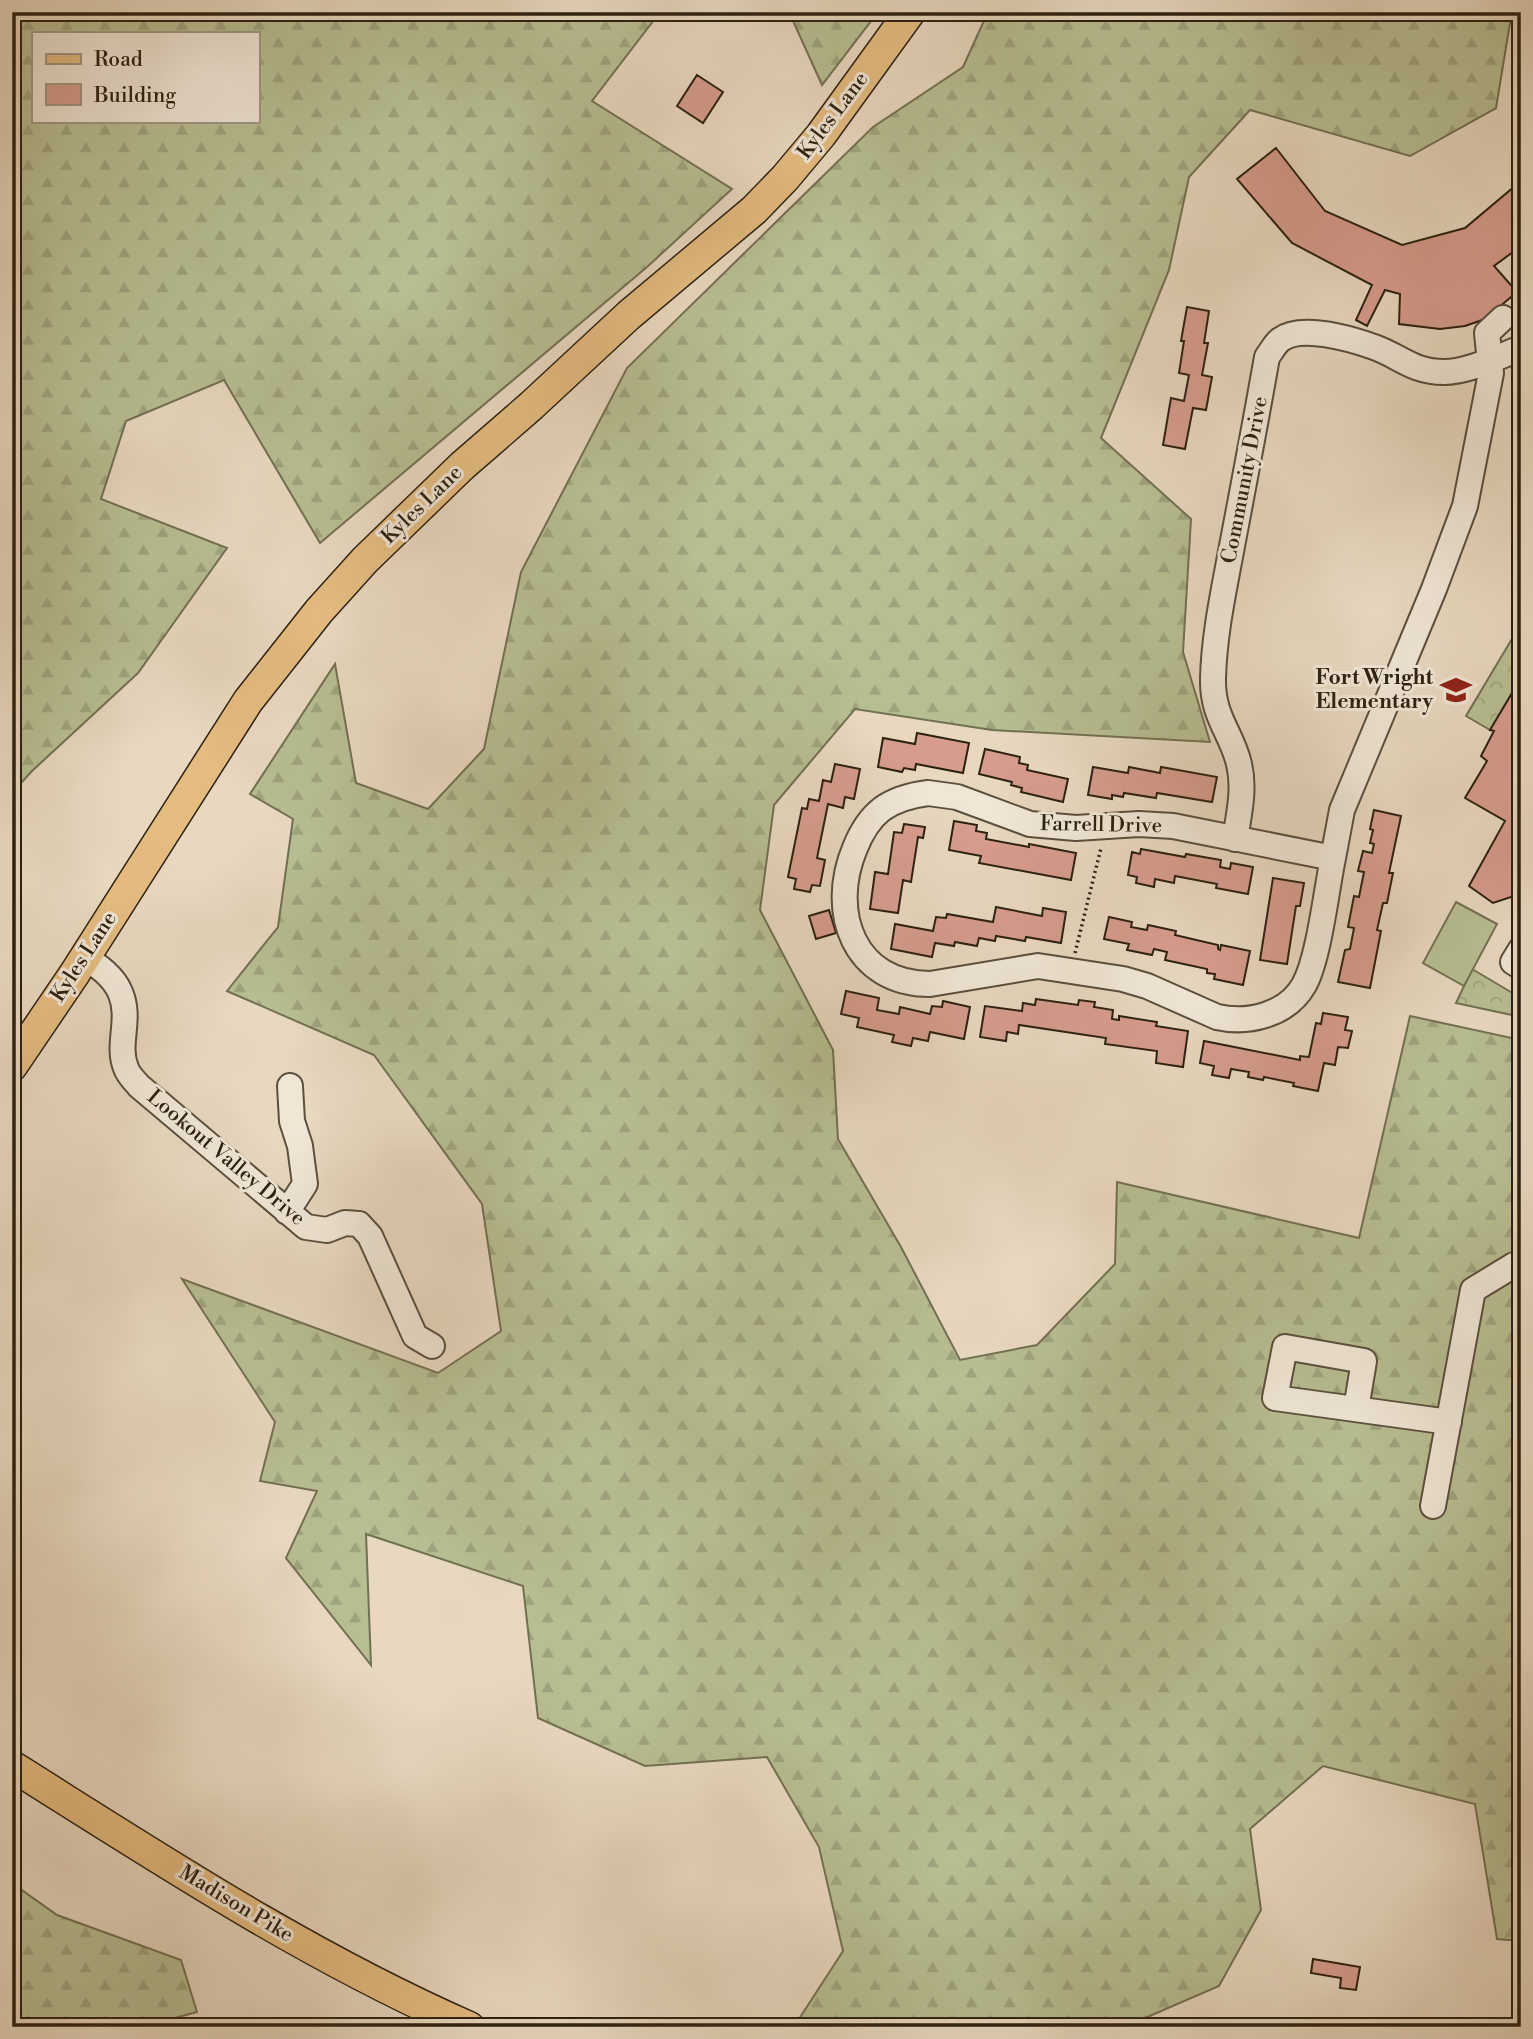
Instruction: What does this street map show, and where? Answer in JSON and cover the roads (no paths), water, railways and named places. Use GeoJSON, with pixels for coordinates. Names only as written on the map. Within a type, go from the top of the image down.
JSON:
{"type":"FeatureCollection","features":[{"type":"Feature","properties":{"kind":"main road","name":"Kyles Lane"},"geometry":{"type":"LineString","coordinates":[[12,1066],[85,957],[248,701],[319,611],[365,560],[462,466],[629,315],[754,210],[821,135],[910,12]]}},
{"type":"Feature","properties":{"kind":"main road","name":"Madison Pike"},"geometry":{"type":"LineString","coordinates":[[12,1766],[263,1923],[368,1979],[469,2027]]}},
{"type":"Feature","properties":{"kind":"street","name":"Farrell Drive"},"geometry":{"type":"LineString","coordinates":[[1333,858],[1173,826],[1139,824],[1076,828],[1030,824],[957,797],[936,793],[916,795],[891,803],[869,822],[853,852],[845,879],[843,906],[851,935],[871,963],[900,981],[914,984],[946,983],[1038,966],[1147,986],[1229,1020],[1258,1018],[1292,1000],[1303,987],[1311,968],[1333,858],[1342,810],[1434,589],[1465,506],[1491,373],[1487,333],[1513,310]]}},
{"type":"Feature","properties":{"kind":"street","name":"Community Drive"},"geometry":{"type":"LineString","coordinates":[[1236,838],[1242,779],[1239,761],[1221,723],[1213,680],[1218,624],[1267,357],[1279,340],[1287,336],[1295,333],[1318,333],[1376,348],[1404,363],[1423,369],[1446,372],[1490,361]]}},
{"type":"Feature","properties":{"kind":"street"},"geometry":{"type":"LineString","coordinates":[[1490,361],[1521,348]]}},
{"type":"Feature","properties":{"kind":"street"},"geometry":{"type":"LineString","coordinates":[[1521,949],[1513,962],[1521,967]]}},
{"type":"Feature","properties":{"kind":"street","name":"Lookout Valley Drive"},"geometry":{"type":"LineString","coordinates":[[85,957],[106,972],[120,990],[126,1029],[121,1049],[126,1070],[132,1078],[306,1227],[327,1230],[345,1223],[359,1224],[370,1236],[415,1336],[432,1346]]}},
{"type":"Feature","properties":{"kind":"street"},"geometry":{"type":"LineString","coordinates":[[287,1212],[305,1184],[300,1146],[292,1121],[290,1086]]}},
{"type":"Feature","properties":{"kind":"street"},"geometry":{"type":"LineString","coordinates":[[1433,1506],[1473,1290],[1514,1265],[1521,1265]]}},
{"type":"Feature","properties":{"kind":"street"},"geometry":{"type":"LineString","coordinates":[[1356,1409],[1449,1422]]}},
{"type":"Feature","properties":{"kind":"place","name":"Fort Wright Elementary"},"geometry":{"type":"Point","coordinates":[1456,690]}}]}
